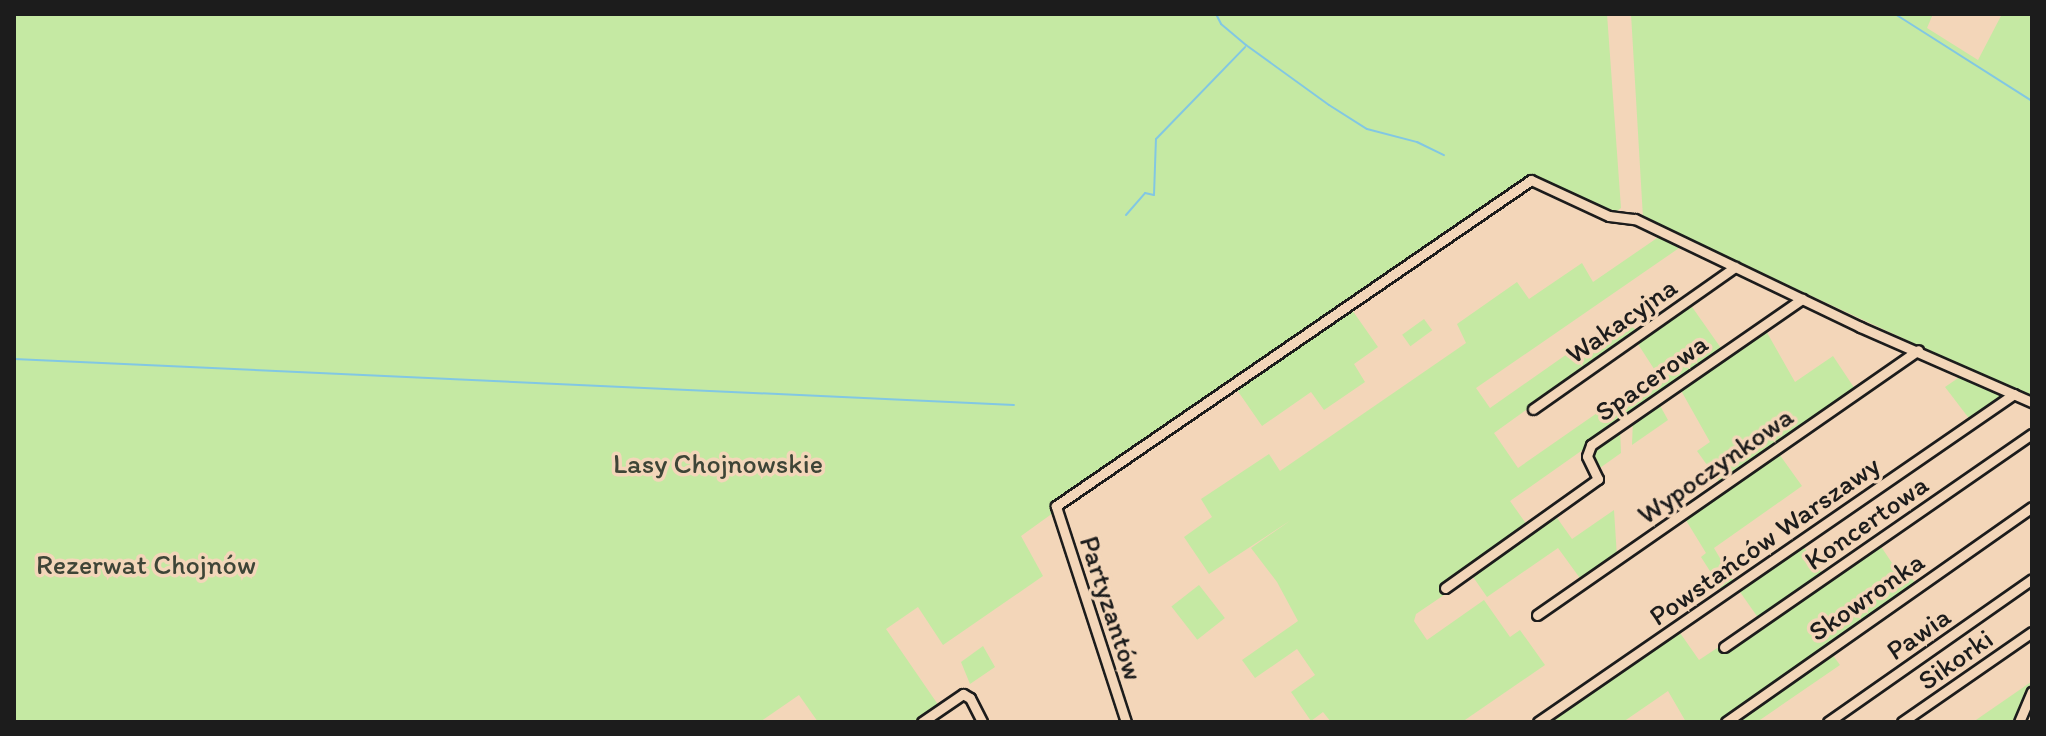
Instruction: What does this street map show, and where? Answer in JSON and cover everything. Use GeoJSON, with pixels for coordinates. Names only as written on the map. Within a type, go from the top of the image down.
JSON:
{"type":"FeatureCollection","features":[{"type":"Feature","properties":{"kind":"street","name":"Partyzantów"},"geometry":{"type":"LineString","coordinates":[[1126,722],[1056,506],[1531,180],[1609,216],[1635,219],[1735,267]]}},
{"type":"Feature","properties":{"kind":"street"},"geometry":{"type":"LineString","coordinates":[[1735,267],[2032,402]]}},
{"type":"Feature","properties":{"kind":"street","name":"Wakacyjna"},"geometry":{"type":"LineString","coordinates":[[1533,409],[1735,267]]}},
{"type":"Feature","properties":{"kind":"street","name":"Spacerowa"},"geometry":{"type":"LineString","coordinates":[[1445,588],[1598,479],[1587,456],[1591,445],[1802,299]]}},
{"type":"Feature","properties":{"kind":"street","name":"Wypoczynkowa"},"geometry":{"type":"LineString","coordinates":[[1537,615],[1918,350]]}},
{"type":"Feature","properties":{"kind":"street","name":"Powstańców Warszawy"},"geometry":{"type":"LineString","coordinates":[[1538,722],[2014,394]]}},
{"type":"Feature","properties":{"kind":"street","name":"Koncertowa"},"geometry":{"type":"LineString","coordinates":[[1724,647],[2032,434]]}},
{"type":"Feature","properties":{"kind":"street","name":"Skowronka"},"geometry":{"type":"LineString","coordinates":[[1726,722],[2032,507]]}},
{"type":"Feature","properties":{"kind":"street","name":"Pawia"},"geometry":{"type":"LineString","coordinates":[[1828,722],[2032,579]]}},
{"type":"Feature","properties":{"kind":"street","name":"Sikorki"},"geometry":{"type":"LineString","coordinates":[[1902,722],[2032,632]]}},
{"type":"Feature","properties":{"kind":"street"},"geometry":{"type":"LineString","coordinates":[[2019,722],[2032,692]]}},
{"type":"Feature","properties":{"kind":"street"},"geometry":{"type":"LineString","coordinates":[[922,722],[962,694],[970,698],[982,722]]}},
{"type":"Feature","properties":{"kind":"green space","name":"Lasy Chojnowskie"},"geometry":{"type":"Polygon","coordinates":[[[14,14],[1607,14],[1621,208],[1613,214],[1529,176],[1051,507],[1053,513],[1021,536],[1043,576],[943,645],[918,607],[886,629],[939,706],[915,722],[818,722],[799,695],[760,722],[14,722],[14,14]]]}},
{"type":"Feature","properties":{"kind":"green space"},"geometry":{"type":"Polygon","coordinates":[[[1631,14],[1933,14],[1927,28],[1978,60],[2002,14],[2032,14],[2032,398],[1643,218],[1631,14]]]}},
{"type":"Feature","properties":{"kind":"green space"},"geometry":{"type":"Polygon","coordinates":[[[1660,236],[1682,246],[1476,388],[1490,408],[1624,314],[1636,331],[1494,433],[1518,468],[1656,372],[1636,341],[1690,304],[1723,351],[1510,501],[1527,525],[1441,588],[1444,595],[1416,614],[1414,621],[1427,640],[1484,600],[1510,637],[1520,630],[1545,665],[1462,722],[1331,722],[1323,712],[1311,721],[1291,692],[1315,675],[1297,649],[1255,678],[1242,660],[1298,621],[1277,582],[1251,548],[1291,520],[1209,574],[1184,537],[1212,517],[1201,499],[1269,454],[1280,471],[1466,343],[1457,324],[1517,282],[1529,299],[1582,263],[1593,282],[1660,236]]]}},
{"type":"Feature","properties":{"kind":"green space"},"geometry":{"type":"Polygon","coordinates":[[[1350,307],[1378,347],[1354,364],[1365,382],[1324,410],[1311,392],[1262,426],[1235,387],[1350,307]]]}},
{"type":"Feature","properties":{"kind":"green space"},"geometry":{"type":"Polygon","coordinates":[[[1424,319],[1432,330],[1410,346],[1402,335],[1424,319]]]}},
{"type":"Feature","properties":{"kind":"green space"},"geometry":{"type":"Polygon","coordinates":[[[1765,329],[1795,382],[1833,356],[1855,389],[1720,483],[1697,451],[1710,442],[1679,387],[1765,329]]]}},
{"type":"Feature","properties":{"kind":"green space"},"geometry":{"type":"Polygon","coordinates":[[[1964,374],[2010,395],[1971,421],[1945,387],[1964,374]]]}},
{"type":"Feature","properties":{"kind":"green space"},"geometry":{"type":"Polygon","coordinates":[[[1658,402],[1668,420],[1632,445],[1633,419],[1658,402]]]}},
{"type":"Feature","properties":{"kind":"green space"},"geometry":{"type":"Polygon","coordinates":[[[1620,428],[1621,453],[1597,470],[1589,456],[1591,448],[1620,428]]]}},
{"type":"Feature","properties":{"kind":"green space"},"geometry":{"type":"Polygon","coordinates":[[[1777,451],[1802,486],[1714,548],[1734,582],[1722,590],[1701,557],[1706,553],[1684,517],[1777,451]]]}},
{"type":"Feature","properties":{"kind":"green space"},"geometry":{"type":"Polygon","coordinates":[[[1614,510],[1617,557],[1582,581],[1558,548],[1487,597],[1471,574],[1555,515],[1572,539],[1614,510]]]}},
{"type":"Feature","properties":{"kind":"green space"},"geometry":{"type":"Polygon","coordinates":[[[1878,542],[1900,575],[1906,571],[1917,585],[1718,722],[1686,722],[1668,691],[1623,722],[1543,722],[1678,630],[1699,660],[1878,542]]]}},
{"type":"Feature","properties":{"kind":"green space"},"geometry":{"type":"Polygon","coordinates":[[[1801,543],[1823,575],[1759,620],[1737,588],[1801,543]]]}},
{"type":"Feature","properties":{"kind":"green space"},"geometry":{"type":"Polygon","coordinates":[[[1199,585],[1225,618],[1197,640],[1171,607],[1199,585]]]}},
{"type":"Feature","properties":{"kind":"green space"},"geometry":{"type":"Polygon","coordinates":[[[983,646],[995,667],[970,684],[961,662],[983,646]]]}},
{"type":"Feature","properties":{"kind":"green space"},"geometry":{"type":"Polygon","coordinates":[[[1829,650],[1840,665],[1757,722],[1732,722],[1829,650]]]}},
{"type":"Feature","properties":{"kind":"green space"},"geometry":{"type":"Polygon","coordinates":[[[2031,682],[2012,722],[1973,722],[2031,682]]]}},
{"type":"Feature","properties":{"kind":"waterway"},"geometry":{"type":"LineString","coordinates":[[1216,14],[1221,24],[1246,45],[1367,129],[1417,142],[1444,155]]}},
{"type":"Feature","properties":{"kind":"waterway"},"geometry":{"type":"LineString","coordinates":[[1895,14],[2032,101]]}},
{"type":"Feature","properties":{"kind":"waterway"},"geometry":{"type":"LineString","coordinates":[[1126,215],[1145,193],[1154,195],[1156,139],[1245,47]]}},
{"type":"Feature","properties":{"kind":"waterway"},"geometry":{"type":"LineString","coordinates":[[14,359],[1014,405]]}},
{"type":"Feature","properties":{"kind":"park label","name":"Rezerwat Chojnów"},"geometry":{"type":"Point","coordinates":[146,564]}}]}
